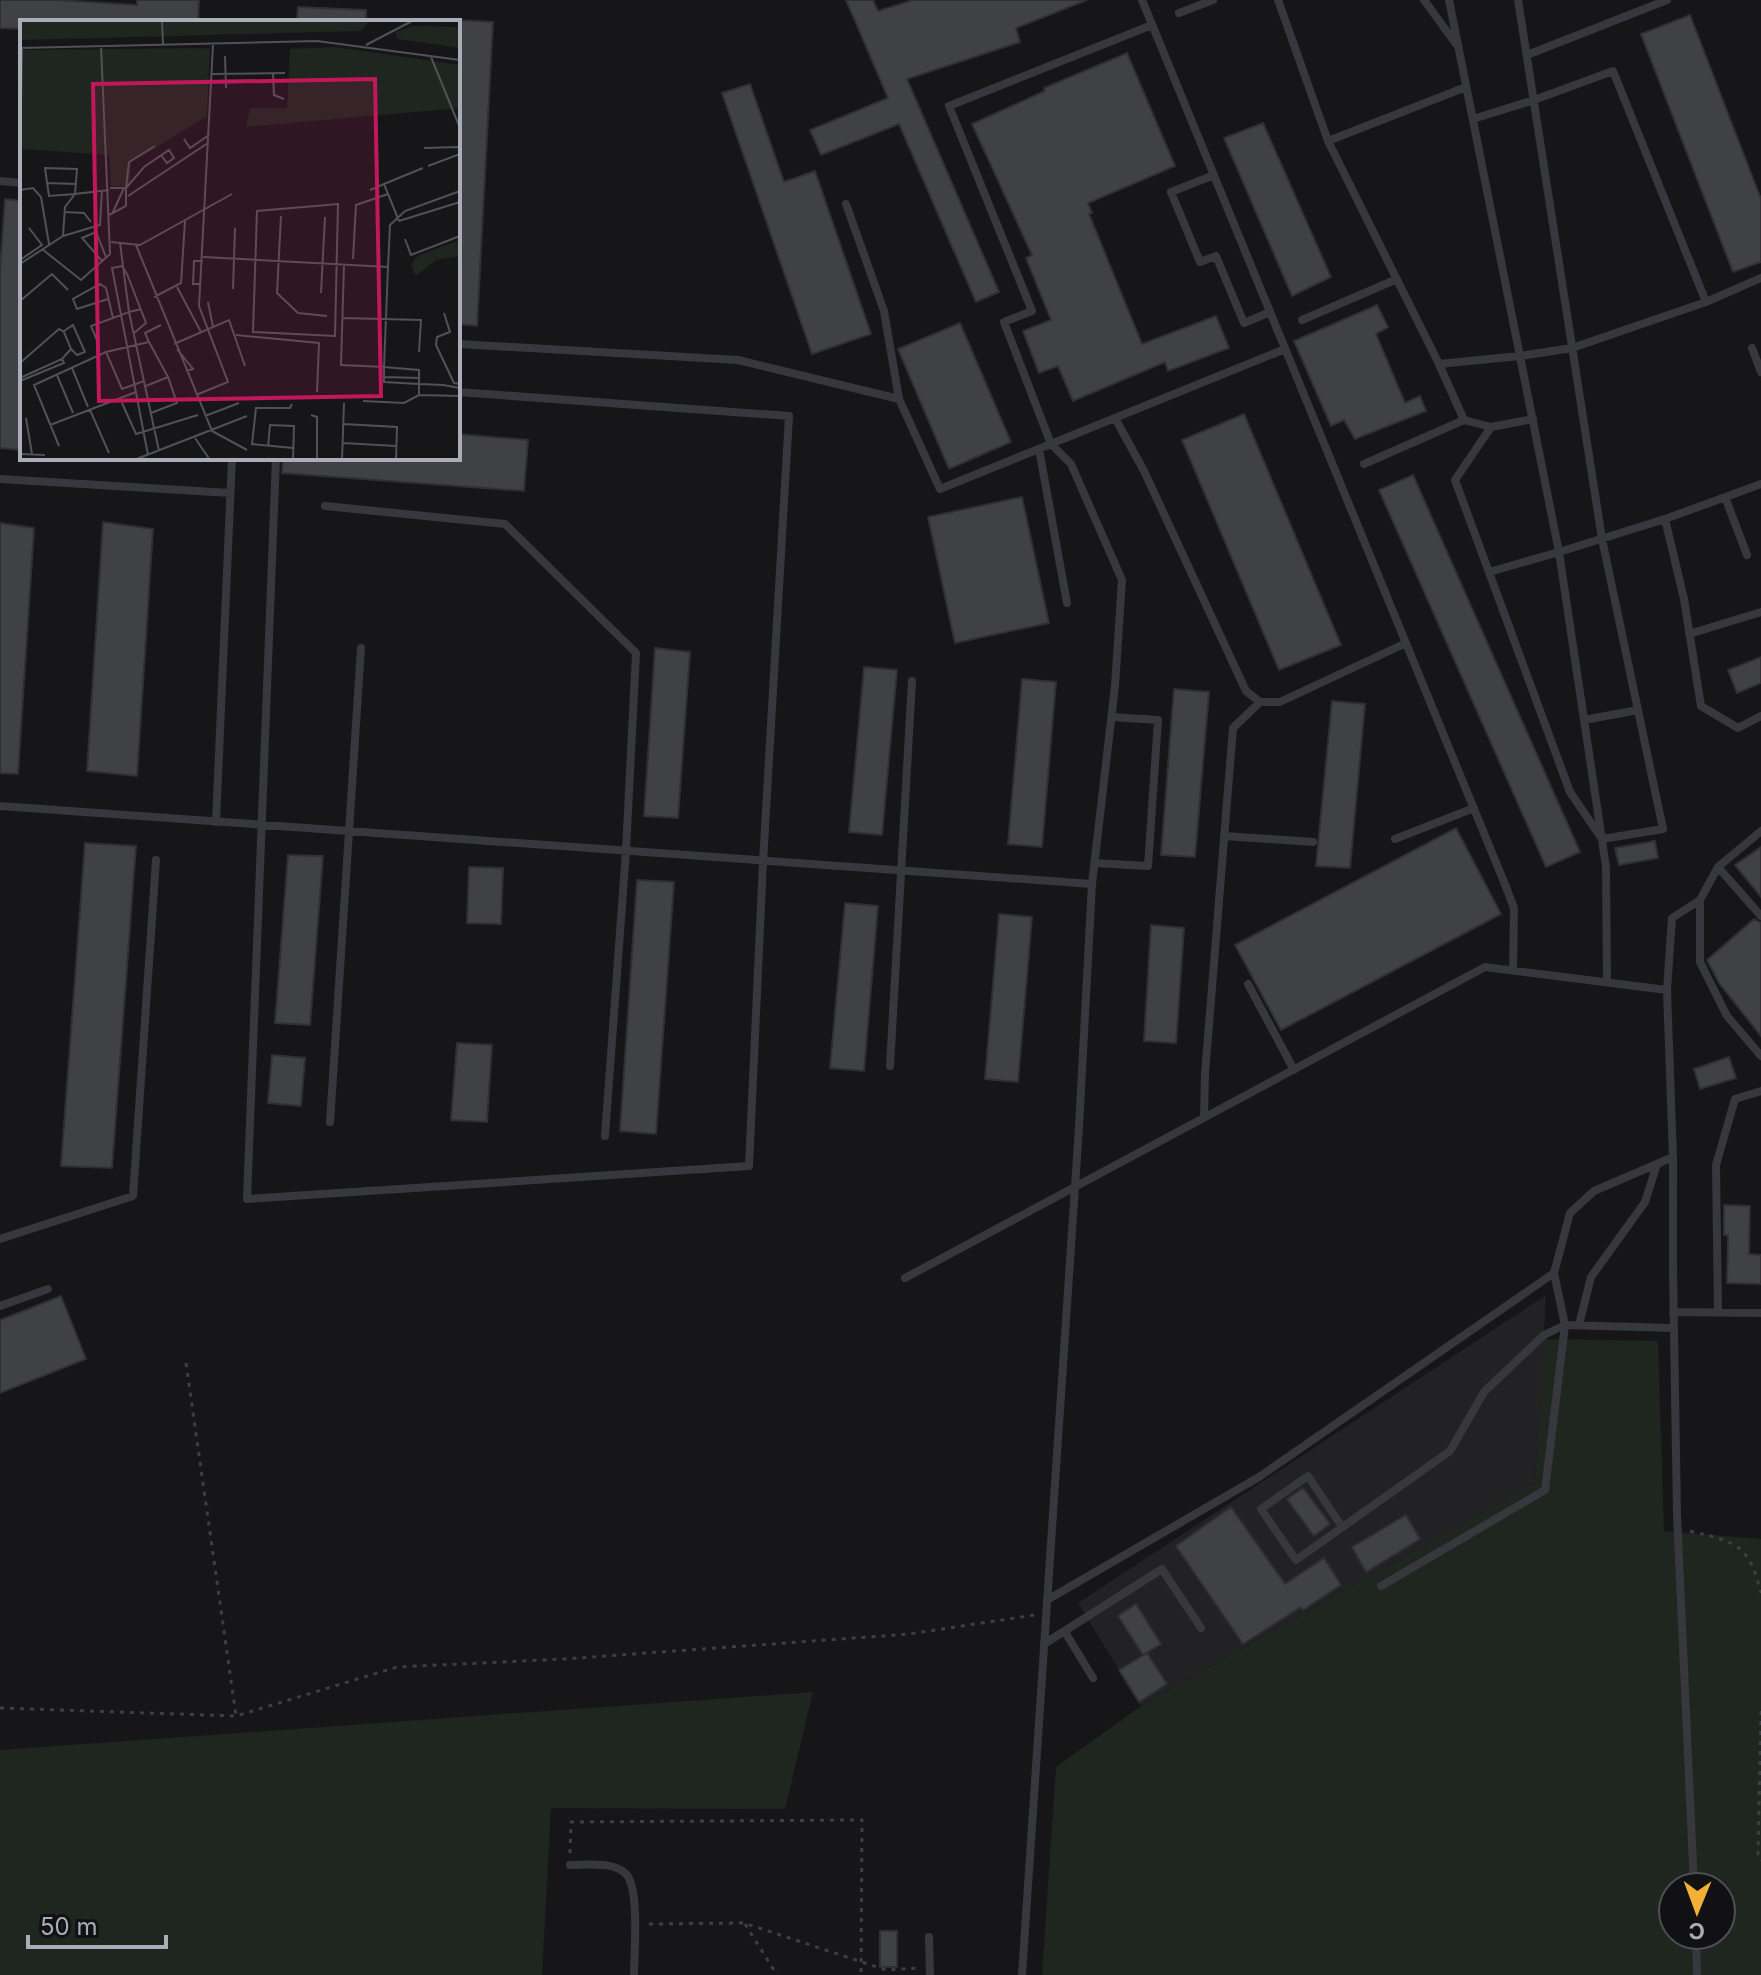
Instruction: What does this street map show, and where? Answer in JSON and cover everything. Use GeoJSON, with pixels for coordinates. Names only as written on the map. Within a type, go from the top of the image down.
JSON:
{"type":"FeatureCollection","features":[{"type":"Feature","properties":{"kind":"lane"},"geometry":{"type":"LineString","coordinates":[[1142,0],[1514,908],[1513,971]]}},
{"type":"Feature","properties":{"kind":"lane"},"geometry":{"type":"LineString","coordinates":[[1179,13],[1213,0]]}},
{"type":"Feature","properties":{"kind":"lane"},"geometry":{"type":"LineString","coordinates":[[1278,0],[1328,141],[1464,420]]}},
{"type":"Feature","properties":{"kind":"lane"},"geometry":{"type":"LineString","coordinates":[[1424,0],[1458,47]]}},
{"type":"Feature","properties":{"kind":"lane"},"geometry":{"type":"LineString","coordinates":[[1449,0],[1559,552],[1606,867],[1607,982]]}},
{"type":"Feature","properties":{"kind":"lane"},"geometry":{"type":"LineString","coordinates":[[1518,0],[1602,539],[1663,829],[1602,839]]}},
{"type":"Feature","properties":{"kind":"lane"},"geometry":{"type":"LineString","coordinates":[[1527,55],[1667,0]]}},
{"type":"Feature","properties":{"kind":"lane"},"geometry":{"type":"LineString","coordinates":[[1022,1975],[1075,1187],[1092,884],[1112,717],[1122,580],[1071,464],[1051,444],[1004,322],[1032,311],[949,106],[1152,25]]}},
{"type":"Feature","properties":{"kind":"lane"},"geometry":{"type":"LineString","coordinates":[[1473,119],[1613,71],[1706,302]]}},
{"type":"Feature","properties":{"kind":"lane"},"geometry":{"type":"LineString","coordinates":[[1328,141],[1466,87]]}},
{"type":"Feature","properties":{"kind":"lane"},"geometry":{"type":"LineString","coordinates":[[1214,175],[1171,192],[1200,262],[1216,256],[1244,323],[1270,312]]}},
{"type":"Feature","properties":{"kind":"lane"},"geometry":{"type":"LineString","coordinates":[[0,181],[20,183]]}},
{"type":"Feature","properties":{"kind":"lane"},"geometry":{"type":"LineString","coordinates":[[846,204],[884,311],[899,399],[940,489],[1285,349]]}},
{"type":"Feature","properties":{"kind":"lane"},"geometry":{"type":"LineString","coordinates":[[1439,364],[1572,348],[1706,302],[1761,278]]}},
{"type":"Feature","properties":{"kind":"lane"},"geometry":{"type":"LineString","coordinates":[[1302,320],[1397,279]]}},
{"type":"Feature","properties":{"kind":"lane"},"geometry":{"type":"LineString","coordinates":[[460,344],[738,360],[899,399]]}},
{"type":"Feature","properties":{"kind":"lane"},"geometry":{"type":"LineString","coordinates":[[1752,348],[1761,372]]}},
{"type":"Feature","properties":{"kind":"lane"},"geometry":{"type":"LineString","coordinates":[[276,460],[247,1199],[749,1166],[789,416],[460,392]]}},
{"type":"Feature","properties":{"kind":"lane"},"geometry":{"type":"LineString","coordinates":[[1115,418],[1144,471],[1246,691],[1260,702],[1280,702],[1406,643]]}},
{"type":"Feature","properties":{"kind":"lane"},"geometry":{"type":"LineString","coordinates":[[1364,464],[1464,420],[1491,427],[1533,419]]}},
{"type":"Feature","properties":{"kind":"lane"},"geometry":{"type":"LineString","coordinates":[[1491,427],[1455,480],[1570,792],[1602,839]]}},
{"type":"Feature","properties":{"kind":"lane"},"geometry":{"type":"LineString","coordinates":[[1039,449],[1067,603]]}},
{"type":"Feature","properties":{"kind":"lane"},"geometry":{"type":"LineString","coordinates":[[216,822],[232,460]]}},
{"type":"Feature","properties":{"kind":"lane"},"geometry":{"type":"LineString","coordinates":[[0,479],[230,493]]}},
{"type":"Feature","properties":{"kind":"lane"},"geometry":{"type":"LineString","coordinates":[[1489,572],[1665,519],[1761,484]]}},
{"type":"Feature","properties":{"kind":"lane"},"geometry":{"type":"LineString","coordinates":[[1725,497],[1747,555]]}},
{"type":"Feature","properties":{"kind":"lane"},"geometry":{"type":"LineString","coordinates":[[325,506],[505,524],[636,653],[626,851],[605,1136]]}},
{"type":"Feature","properties":{"kind":"lane"},"geometry":{"type":"LineString","coordinates":[[1665,519],[1684,599],[1701,706],[1738,728],[1761,716]]}},
{"type":"Feature","properties":{"kind":"lane"},"geometry":{"type":"LineString","coordinates":[[1689,634],[1761,612]]}},
{"type":"Feature","properties":{"kind":"lane"},"geometry":{"type":"LineString","coordinates":[[330,1122],[361,648]]}},
{"type":"Feature","properties":{"kind":"lane"},"geometry":{"type":"LineString","coordinates":[[890,1066],[912,681]]}},
{"type":"Feature","properties":{"kind":"lane"},"geometry":{"type":"LineString","coordinates":[[1204,1118],[1233,728],[1260,702]]}},
{"type":"Feature","properties":{"kind":"lane"},"geometry":{"type":"LineString","coordinates":[[1584,720],[1638,710]]}},
{"type":"Feature","properties":{"kind":"lane"},"geometry":{"type":"LineString","coordinates":[[1095,863],[1148,866],[1158,720],[1112,717]]}},
{"type":"Feature","properties":{"kind":"lane"},"geometry":{"type":"LineString","coordinates":[[0,806],[1092,884]]}},
{"type":"Feature","properties":{"kind":"lane"},"geometry":{"type":"LineString","coordinates":[[1395,839],[1474,808]]}},
{"type":"Feature","properties":{"kind":"lane"},"geometry":{"type":"LineString","coordinates":[[1761,831],[1718,867],[1700,900],[1700,962],[1727,1016],[1761,1056]]}},
{"type":"Feature","properties":{"kind":"lane"},"geometry":{"type":"LineString","coordinates":[[1224,836],[1313,842]]}},
{"type":"Feature","properties":{"kind":"lane"},"geometry":{"type":"LineString","coordinates":[[0,1239],[133,1196],[156,860]]}},
{"type":"Feature","properties":{"kind":"lane"},"geometry":{"type":"LineString","coordinates":[[1718,867],[1761,916]]}},
{"type":"Feature","properties":{"kind":"lane"},"geometry":{"type":"LineString","coordinates":[[1693,1871],[1678,1529],[1673,1157],[1667,990],[1672,918],[1700,900]]}},
{"type":"Feature","properties":{"kind":"lane"},"geometry":{"type":"LineString","coordinates":[[905,1278],[1485,967],[1667,990]]}},
{"type":"Feature","properties":{"kind":"lane"},"geometry":{"type":"LineString","coordinates":[[1248,984],[1294,1070]]}},
{"type":"Feature","properties":{"kind":"lane"},"geometry":{"type":"LineString","coordinates":[[1718,1312],[1716,1165],[1735,1099],[1761,1091]]}},
{"type":"Feature","properties":{"kind":"lane"},"geometry":{"type":"LineString","coordinates":[[1381,1586],[1545,1490],[1565,1325],[1554,1273],[1570,1213],[1594,1191],[1673,1157]]}},
{"type":"Feature","properties":{"kind":"lane"},"geometry":{"type":"LineString","coordinates":[[1579,1325],[1591,1277],[1645,1202],[1657,1164]]}},
{"type":"Feature","properties":{"kind":"lane"},"geometry":{"type":"LineString","coordinates":[[1047,1600],[1259,1477],[1554,1273]]}},
{"type":"Feature","properties":{"kind":"lane"},"geometry":{"type":"LineString","coordinates":[[0,1306],[48,1289]]}},
{"type":"Feature","properties":{"kind":"lane"},"geometry":{"type":"LineString","coordinates":[[1673,1312],[1761,1313]]}},
{"type":"Feature","properties":{"kind":"lane"},"geometry":{"type":"LineString","coordinates":[[1342,1527],[1308,1476],[1261,1509],[1296,1560],[1450,1451],[1484,1392],[1544,1335],[1565,1325],[1674,1328]]}},
{"type":"Feature","properties":{"kind":"lane"},"geometry":{"type":"LineString","coordinates":[[1044,1644],[1162,1569],[1201,1628]]}},
{"type":"Feature","properties":{"kind":"lane"},"geometry":{"type":"LineString","coordinates":[[1065,1632],[1093,1678]]}},
{"type":"Feature","properties":{"kind":"lane"},"geometry":{"type":"LineString","coordinates":[[570,1865],[610,1866],[626,1874],[633,1891],[634,1975]]}},
{"type":"Feature","properties":{"kind":"lane"},"geometry":{"type":"LineString","coordinates":[[929,1937],[930,1971]]}},
{"type":"Feature","properties":{"kind":"lane"},"geometry":{"type":"LineString","coordinates":[[1696,1951],[1697,1975]]}},
{"type":"Feature","properties":{"kind":"path"},"geometry":{"type":"LineString","coordinates":[[186,1363],[236,1716]]}},
{"type":"Feature","properties":{"kind":"path"},"geometry":{"type":"LineString","coordinates":[[1678,1529],[1729,1540],[1754,1564],[1761,1593]]}},
{"type":"Feature","properties":{"kind":"path"},"geometry":{"type":"LineString","coordinates":[[0,1708],[236,1716],[397,1667],[564,1659],[909,1634],[1046,1614]]}},
{"type":"Feature","properties":{"kind":"path"},"geometry":{"type":"LineString","coordinates":[[1761,1711],[1758,1854],[1761,1861]]}},
{"type":"Feature","properties":{"kind":"path"},"geometry":{"type":"LineString","coordinates":[[570,1865],[571,1822],[862,1820],[861,1975]]}},
{"type":"Feature","properties":{"kind":"path"},"geometry":{"type":"LineString","coordinates":[[634,1924],[744,1923],[886,1970],[930,1971]]}},
{"type":"Feature","properties":{"kind":"path"},"geometry":{"type":"LineString","coordinates":[[744,1923],[777,1975]]}},
{"type":"Feature","properties":{"kind":"shaded area"},"geometry":{"type":"Polygon","coordinates":[[[1546,1295],[1535,1482],[1141,1706],[1078,1603],[1546,1295]]]}},
{"type":"Feature","properties":{"kind":"shaded area"},"geometry":{"type":"Polygon","coordinates":[[[1543,1339],[1658,1341],[1664,1531],[1761,1539],[1761,1975],[1042,1975],[1056,1767],[1141,1706],[1535,1482],[1543,1339]]]}},
{"type":"Feature","properties":{"kind":"shaded area"},"geometry":{"type":"Polygon","coordinates":[[[813,1692],[785,1809],[551,1808],[542,1975],[0,1975],[0,1750],[813,1692]]]}},
{"type":"Feature","properties":{"kind":"building"},"geometry":{"type":"Polygon","coordinates":[[[0,0],[137,5],[137,0],[199,0],[198,20],[20,20],[20,29],[0,28],[0,0]]]}},
{"type":"Feature","properties":{"kind":"building"},"geometry":{"type":"Polygon","coordinates":[[[846,0],[873,0],[878,11],[913,0],[1087,0],[1016,28],[1020,42],[907,79],[999,292],[976,302],[899,124],[821,155],[810,130],[888,98],[846,0]]]}},
{"type":"Feature","properties":{"kind":"building"},"geometry":{"type":"Polygon","coordinates":[[[298,7],[366,10],[366,20],[297,20],[298,7]]]}},
{"type":"Feature","properties":{"kind":"building"},"geometry":{"type":"Polygon","coordinates":[[[1690,15],[1761,199],[1761,262],[1733,272],[1641,34],[1690,15]]]}},
{"type":"Feature","properties":{"kind":"building"},"geometry":{"type":"Polygon","coordinates":[[[460,20],[493,22],[477,326],[460,324],[460,20]]]}},
{"type":"Feature","properties":{"kind":"building"},"geometry":{"type":"Polygon","coordinates":[[[1127,53],[1175,166],[1088,203],[1092,213],[1089,214],[1142,344],[1216,316],[1229,348],[1168,371],[1165,362],[1073,401],[1058,366],[1039,373],[1023,331],[1051,320],[1026,258],[1032,255],[972,124],[1045,91],[1044,88],[1127,53]]]}},
{"type":"Feature","properties":{"kind":"building"},"geometry":{"type":"Polygon","coordinates":[[[750,84],[784,182],[815,171],[871,334],[812,354],[722,93],[750,84]]]}},
{"type":"Feature","properties":{"kind":"building"},"geometry":{"type":"Polygon","coordinates":[[[1263,123],[1331,277],[1292,296],[1224,138],[1263,123]]]}},
{"type":"Feature","properties":{"kind":"building"},"geometry":{"type":"Polygon","coordinates":[[[5,199],[20,201],[20,450],[0,448],[0,269],[5,199]]]}},
{"type":"Feature","properties":{"kind":"building"},"geometry":{"type":"Polygon","coordinates":[[[1377,305],[1388,327],[1376,334],[1405,403],[1420,396],[1426,411],[1355,439],[1344,420],[1331,426],[1294,341],[1377,305]]]}},
{"type":"Feature","properties":{"kind":"building"},"geometry":{"type":"Polygon","coordinates":[[[960,323],[1011,442],[949,469],[898,349],[960,323]]]}},
{"type":"Feature","properties":{"kind":"building"},"geometry":{"type":"Polygon","coordinates":[[[1244,414],[1341,645],[1279,670],[1182,440],[1244,414]]]}},
{"type":"Feature","properties":{"kind":"building"},"geometry":{"type":"Polygon","coordinates":[[[460,434],[528,440],[524,491],[282,473],[283,460],[460,460],[460,434]]]}},
{"type":"Feature","properties":{"kind":"building"},"geometry":{"type":"Polygon","coordinates":[[[1413,475],[1580,852],[1546,867],[1379,490],[1413,475]]]}},
{"type":"Feature","properties":{"kind":"building"},"geometry":{"type":"Polygon","coordinates":[[[1022,497],[1049,623],[955,643],[928,517],[1022,497]]]}},
{"type":"Feature","properties":{"kind":"building"},"geometry":{"type":"Polygon","coordinates":[[[103,522],[153,529],[137,776],[87,771],[103,522]]]}},
{"type":"Feature","properties":{"kind":"building"},"geometry":{"type":"Polygon","coordinates":[[[0,523],[34,528],[18,774],[0,773],[0,523]]]}},
{"type":"Feature","properties":{"kind":"building"},"geometry":{"type":"Polygon","coordinates":[[[655,648],[690,652],[678,818],[644,816],[655,648]]]}},
{"type":"Feature","properties":{"kind":"building"},"geometry":{"type":"Polygon","coordinates":[[[1761,657],[1761,683],[1737,693],[1728,670],[1761,657]]]}},
{"type":"Feature","properties":{"kind":"building"},"geometry":{"type":"Polygon","coordinates":[[[864,667],[897,670],[882,835],[849,832],[864,667]]]}},
{"type":"Feature","properties":{"kind":"building"},"geometry":{"type":"Polygon","coordinates":[[[1022,679],[1056,682],[1042,847],[1008,844],[1022,679]]]}},
{"type":"Feature","properties":{"kind":"building"},"geometry":{"type":"Polygon","coordinates":[[[1174,689],[1209,692],[1195,857],[1161,855],[1174,689]]]}},
{"type":"Feature","properties":{"kind":"building"},"geometry":{"type":"Polygon","coordinates":[[[1332,701],[1365,704],[1350,868],[1316,866],[1332,701]]]}},
{"type":"Feature","properties":{"kind":"building"},"geometry":{"type":"Polygon","coordinates":[[[1456,828],[1501,914],[1281,1030],[1235,945],[1456,828]]]}},
{"type":"Feature","properties":{"kind":"building"},"geometry":{"type":"Polygon","coordinates":[[[1655,841],[1658,858],[1619,865],[1615,848],[1655,841]]]}},
{"type":"Feature","properties":{"kind":"building"},"geometry":{"type":"Polygon","coordinates":[[[85,843],[136,846],[112,1168],[61,1166],[85,843]]]}},
{"type":"Feature","properties":{"kind":"building"},"geometry":{"type":"Polygon","coordinates":[[[1761,847],[1761,897],[1735,865],[1761,847]]]}},
{"type":"Feature","properties":{"kind":"building"},"geometry":{"type":"Polygon","coordinates":[[[288,855],[323,856],[310,1025],[275,1023],[288,855]]]}},
{"type":"Feature","properties":{"kind":"building"},"geometry":{"type":"Polygon","coordinates":[[[469,867],[503,868],[501,924],[467,923],[469,867]]]}},
{"type":"Feature","properties":{"kind":"building"},"geometry":{"type":"Polygon","coordinates":[[[637,880],[674,882],[656,1134],[620,1131],[637,880]]]}},
{"type":"Feature","properties":{"kind":"building"},"geometry":{"type":"Polygon","coordinates":[[[845,903],[878,906],[864,1071],[830,1068],[845,903]]]}},
{"type":"Feature","properties":{"kind":"building"},"geometry":{"type":"Polygon","coordinates":[[[999,914],[1032,917],[1018,1082],[985,1079],[999,914]]]}},
{"type":"Feature","properties":{"kind":"building"},"geometry":{"type":"Polygon","coordinates":[[[1754,919],[1761,923],[1761,1036],[1719,983],[1707,960],[1754,919]]]}},
{"type":"Feature","properties":{"kind":"building"},"geometry":{"type":"Polygon","coordinates":[[[1151,925],[1184,928],[1176,1043],[1144,1041],[1151,925]]]}},
{"type":"Feature","properties":{"kind":"building"},"geometry":{"type":"Polygon","coordinates":[[[457,1043],[492,1045],[487,1122],[451,1120],[457,1043]]]}},
{"type":"Feature","properties":{"kind":"building"},"geometry":{"type":"Polygon","coordinates":[[[272,1055],[305,1058],[301,1106],[268,1103],[272,1055]]]}},
{"type":"Feature","properties":{"kind":"building"},"geometry":{"type":"Polygon","coordinates":[[[1729,1057],[1736,1078],[1700,1089],[1694,1069],[1729,1057]]]}},
{"type":"Feature","properties":{"kind":"building"},"geometry":{"type":"Polygon","coordinates":[[[1724,1205],[1750,1206],[1749,1254],[1761,1255],[1761,1284],[1727,1283],[1728,1235],[1724,1235],[1724,1205]]]}},
{"type":"Feature","properties":{"kind":"building"},"geometry":{"type":"Polygon","coordinates":[[[61,1296],[86,1359],[0,1393],[0,1320],[61,1296]]]}},
{"type":"Feature","properties":{"kind":"building"},"geometry":{"type":"Polygon","coordinates":[[[1303,1488],[1330,1524],[1314,1536],[1287,1499],[1303,1488]]]}},
{"type":"Feature","properties":{"kind":"building"},"geometry":{"type":"Polygon","coordinates":[[[1231,1507],[1285,1584],[1324,1558],[1341,1585],[1243,1644],[1176,1546],[1231,1507]]]}},
{"type":"Feature","properties":{"kind":"building"},"geometry":{"type":"Polygon","coordinates":[[[1406,1515],[1420,1539],[1366,1572],[1352,1547],[1406,1515]]]}},
{"type":"Feature","properties":{"kind":"building"},"geometry":{"type":"Polygon","coordinates":[[[1136,1604],[1161,1644],[1143,1655],[1118,1616],[1136,1604]]]}},
{"type":"Feature","properties":{"kind":"building"},"geometry":{"type":"Polygon","coordinates":[[[1147,1653],[1167,1684],[1139,1702],[1119,1670],[1147,1653]]]}},
{"type":"Feature","properties":{"kind":"building"},"geometry":{"type":"Polygon","coordinates":[[[880,1931],[897,1931],[897,1967],[880,1967],[880,1931]]]}}]}
